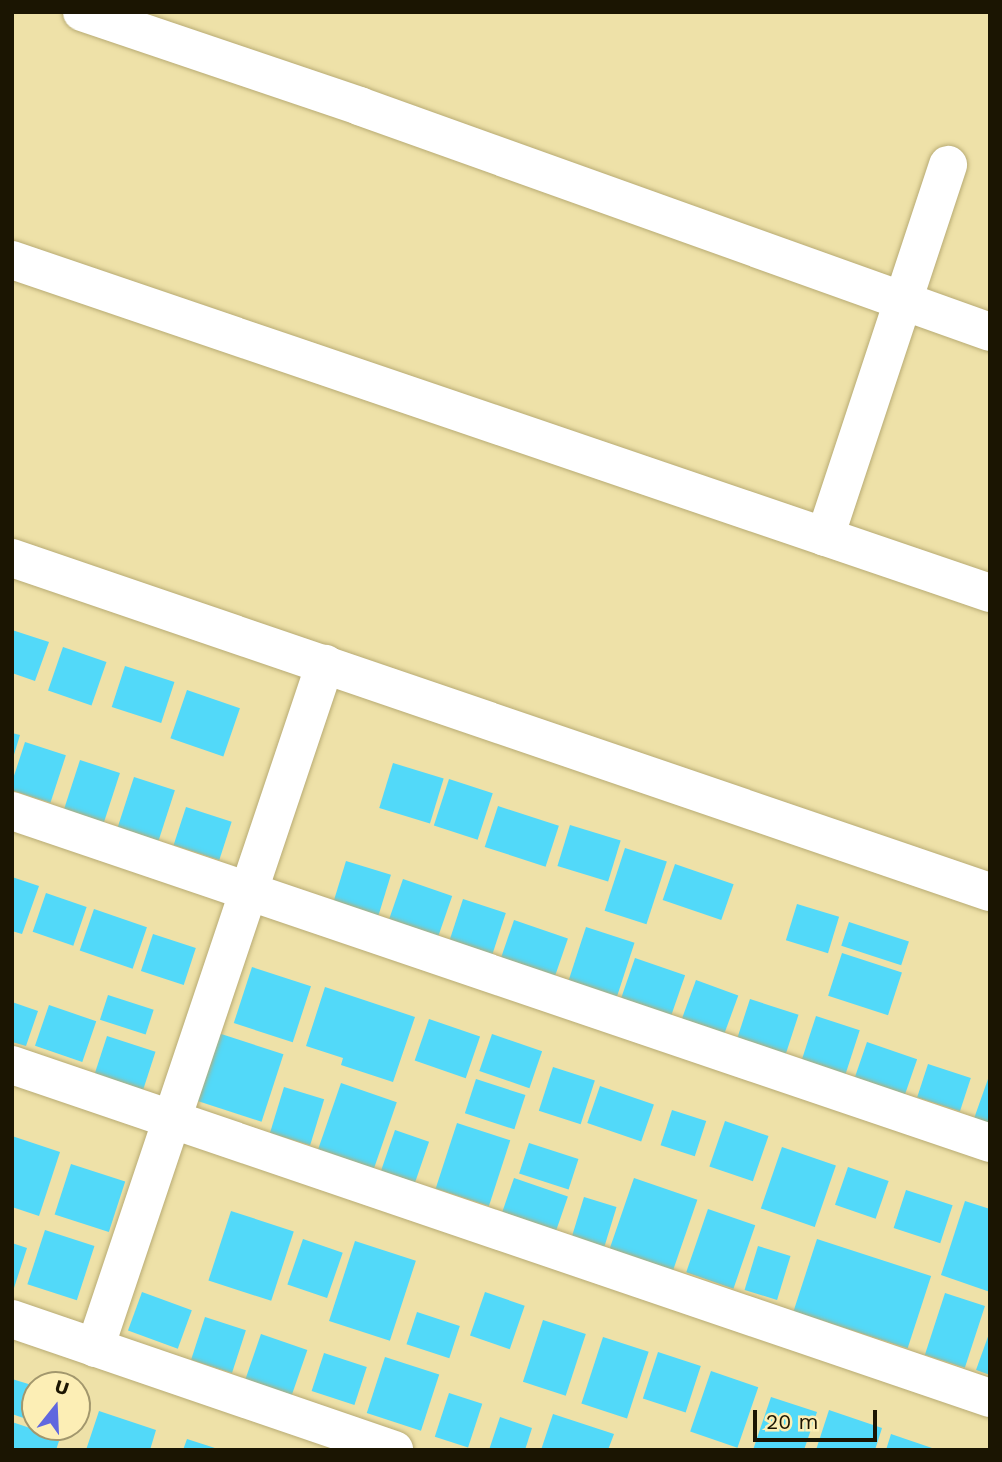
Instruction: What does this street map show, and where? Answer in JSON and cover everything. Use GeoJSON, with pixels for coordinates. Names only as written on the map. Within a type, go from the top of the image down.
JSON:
{"type":"FeatureCollection","features":[{"type":"Feature","properties":{"kind":"street"},"geometry":{"type":"LineString","coordinates":[[82,12],[359,106],[990,332]]}},
{"type":"Feature","properties":{"kind":"street"},"geometry":{"type":"LineString","coordinates":[[825,537],[948,165]]}},
{"type":"Feature","properties":{"kind":"street"},"geometry":{"type":"LineString","coordinates":[[12,260],[990,593]]}},
{"type":"Feature","properties":{"kind":"street"},"geometry":{"type":"LineString","coordinates":[[12,558],[990,892]]}},
{"type":"Feature","properties":{"kind":"street"},"geometry":{"type":"LineString","coordinates":[[95,1348],[169,1119],[325,664]]}},
{"type":"Feature","properties":{"kind":"street"},"geometry":{"type":"LineString","coordinates":[[12,811],[990,1143]]}},
{"type":"Feature","properties":{"kind":"street"},"geometry":{"type":"LineString","coordinates":[[12,1065],[990,1398]]}},
{"type":"Feature","properties":{"kind":"street"},"geometry":{"type":"LineString","coordinates":[[12,1319],[394,1450]]}},
{"type":"Feature","properties":{"kind":"building"},"geometry":{"type":"Polygon","coordinates":[[[12,630],[49,642],[35,681],[12,673],[12,630]]]}},
{"type":"Feature","properties":{"kind":"building"},"geometry":{"type":"Polygon","coordinates":[[[63,647],[106,662],[92,705],[48,690],[63,647]]]}},
{"type":"Feature","properties":{"kind":"building"},"geometry":{"type":"Polygon","coordinates":[[[125,666],[174,682],[161,723],[112,707],[125,666]]]}},
{"type":"Feature","properties":{"kind":"building"},"geometry":{"type":"Polygon","coordinates":[[[187,690],[240,708],[223,756],[170,738],[187,690]]]}},
{"type":"Feature","properties":{"kind":"building"},"geometry":{"type":"Polygon","coordinates":[[[12,733],[20,735],[13,758],[12,758],[12,733]]]}},
{"type":"Feature","properties":{"kind":"building"},"geometry":{"type":"Polygon","coordinates":[[[25,742],[66,755],[50,803],[12,790],[12,782],[25,742]]]}},
{"type":"Feature","properties":{"kind":"building"},"geometry":{"type":"Polygon","coordinates":[[[80,760],[120,773],[104,822],[64,809],[80,760]]]}},
{"type":"Feature","properties":{"kind":"building"},"geometry":{"type":"Polygon","coordinates":[[[393,763],[444,778],[430,823],[379,808],[393,763]]]}},
{"type":"Feature","properties":{"kind":"building"},"geometry":{"type":"Polygon","coordinates":[[[134,777],[175,790],[159,841],[118,827],[134,777]]]}},
{"type":"Feature","properties":{"kind":"building"},"geometry":{"type":"Polygon","coordinates":[[[449,779],[493,793],[478,840],[434,826],[449,779]]]}},
{"type":"Feature","properties":{"kind":"building"},"geometry":{"type":"Polygon","coordinates":[[[498,806],[559,826],[546,867],[485,847],[498,806]]]}},
{"type":"Feature","properties":{"kind":"building"},"geometry":{"type":"Polygon","coordinates":[[[186,807],[232,822],[219,860],[174,845],[186,807]]]}},
{"type":"Feature","properties":{"kind":"building"},"geometry":{"type":"Polygon","coordinates":[[[570,825],[621,840],[608,882],[557,866],[570,825]]]}},
{"type":"Feature","properties":{"kind":"building"},"geometry":{"type":"Polygon","coordinates":[[[625,848],[667,862],[646,924],[605,911],[625,848]]]}},
{"type":"Feature","properties":{"kind":"building"},"geometry":{"type":"Polygon","coordinates":[[[346,861],[391,875],[378,916],[333,902],[346,861]]]}},
{"type":"Feature","properties":{"kind":"building"},"geometry":{"type":"Polygon","coordinates":[[[675,864],[734,884],[721,920],[663,900],[675,864]]]}},
{"type":"Feature","properties":{"kind":"building"},"geometry":{"type":"Polygon","coordinates":[[[12,877],[39,886],[22,934],[12,931],[12,877]]]}},
{"type":"Feature","properties":{"kind":"building"},"geometry":{"type":"Polygon","coordinates":[[[403,879],[452,896],[438,938],[389,921],[403,879]]]}},
{"type":"Feature","properties":{"kind":"building"},"geometry":{"type":"Polygon","coordinates":[[[46,893],[87,907],[73,946],[33,932],[46,893]]]}},
{"type":"Feature","properties":{"kind":"building"},"geometry":{"type":"Polygon","coordinates":[[[463,899],[506,913],[492,957],[449,943],[463,899]]]}},
{"type":"Feature","properties":{"kind":"building"},"geometry":{"type":"Polygon","coordinates":[[[797,904],[839,917],[828,953],[786,940],[797,904]]]}},
{"type":"Feature","properties":{"kind":"building"},"geometry":{"type":"Polygon","coordinates":[[[94,909],[147,927],[133,969],[80,951],[94,909]]]}},
{"type":"Feature","properties":{"kind":"building"},"geometry":{"type":"Polygon","coordinates":[[[514,920],[568,939],[554,979],[500,961],[514,920]]]}},
{"type":"Feature","properties":{"kind":"building"},"geometry":{"type":"Polygon","coordinates":[[[849,922],[909,941],[901,965],[841,946],[849,922]]]}},
{"type":"Feature","properties":{"kind":"building"},"geometry":{"type":"Polygon","coordinates":[[[586,927],[635,943],[616,999],[568,983],[586,927]]]}},
{"type":"Feature","properties":{"kind":"building"},"geometry":{"type":"Polygon","coordinates":[[[153,934],[196,948],[184,985],[141,971],[153,934]]]}},
{"type":"Feature","properties":{"kind":"building"},"geometry":{"type":"Polygon","coordinates":[[[842,953],[902,972],[888,1015],[828,996],[842,953]]]}},
{"type":"Feature","properties":{"kind":"building"},"geometry":{"type":"Polygon","coordinates":[[[635,958],[685,975],[671,1017],[621,1000],[635,958]]]}},
{"type":"Feature","properties":{"kind":"building"},"geometry":{"type":"Polygon","coordinates":[[[252,967],[311,986],[293,1042],[234,1023],[252,967]]]}},
{"type":"Feature","properties":{"kind":"building"},"geometry":{"type":"Polygon","coordinates":[[[696,980],[738,995],[719,1047],[677,1032],[696,980]]]}},
{"type":"Feature","properties":{"kind":"building"},"geometry":{"type":"Polygon","coordinates":[[[325,987],[415,1017],[393,1082],[341,1065],[343,1058],[306,1046],[325,987]]]}},
{"type":"Feature","properties":{"kind":"building"},"geometry":{"type":"Polygon","coordinates":[[[108,995],[154,1010],[146,1035],[100,1020],[108,995]]]}},
{"type":"Feature","properties":{"kind":"building"},"geometry":{"type":"Polygon","coordinates":[[[750,999],[799,1015],[784,1059],[736,1043],[750,999]]]}},
{"type":"Feature","properties":{"kind":"building"},"geometry":{"type":"Polygon","coordinates":[[[12,1002],[38,1011],[26,1046],[12,1042],[12,1002]]]}},
{"type":"Feature","properties":{"kind":"building"},"geometry":{"type":"Polygon","coordinates":[[[49,1005],[96,1021],[82,1062],[35,1046],[49,1005]]]}},
{"type":"Feature","properties":{"kind":"building"},"geometry":{"type":"Polygon","coordinates":[[[816,1016],[860,1030],[844,1080],[800,1065],[816,1016]]]}},
{"type":"Feature","properties":{"kind":"building"},"geometry":{"type":"Polygon","coordinates":[[[429,1019],[480,1037],[466,1078],[415,1061],[429,1019]]]}},
{"type":"Feature","properties":{"kind":"building"},"geometry":{"type":"Polygon","coordinates":[[[215,1032],[283,1054],[262,1122],[193,1100],[215,1032]]]}},
{"type":"Feature","properties":{"kind":"building"},"geometry":{"type":"Polygon","coordinates":[[[492,1034],[542,1051],[529,1088],[479,1071],[492,1034]]]}},
{"type":"Feature","properties":{"kind":"building"},"geometry":{"type":"Polygon","coordinates":[[[107,1036],[156,1052],[143,1090],[95,1074],[107,1036]]]}},
{"type":"Feature","properties":{"kind":"building"},"geometry":{"type":"Polygon","coordinates":[[[867,1042],[917,1059],[904,1098],[854,1081],[867,1042]]]}},
{"type":"Feature","properties":{"kind":"building"},"geometry":{"type":"Polygon","coordinates":[[[928,1064],[971,1078],[960,1111],[917,1097],[928,1064]]]}},
{"type":"Feature","properties":{"kind":"building"},"geometry":{"type":"Polygon","coordinates":[[[553,1067],[595,1081],[581,1124],[539,1111],[553,1067]]]}},
{"type":"Feature","properties":{"kind":"building"},"geometry":{"type":"Polygon","coordinates":[[[476,1079],[525,1095],[514,1129],[465,1113],[476,1079]]]}},
{"type":"Feature","properties":{"kind":"building"},"geometry":{"type":"Polygon","coordinates":[[[988,1079],[990,1080],[990,1133],[971,1127],[988,1079]]]}},
{"type":"Feature","properties":{"kind":"building"},"geometry":{"type":"Polygon","coordinates":[[[341,1083],[397,1102],[373,1170],[318,1151],[341,1083]]]}},
{"type":"Feature","properties":{"kind":"building"},"geometry":{"type":"Polygon","coordinates":[[[600,1086],[654,1105],[641,1141],[587,1123],[600,1086]]]}},
{"type":"Feature","properties":{"kind":"building"},"geometry":{"type":"Polygon","coordinates":[[[284,1087],[324,1099],[310,1145],[270,1133],[284,1087]]]}},
{"type":"Feature","properties":{"kind":"building"},"geometry":{"type":"Polygon","coordinates":[[[672,1110],[706,1121],[695,1156],[661,1145],[672,1110]]]}},
{"type":"Feature","properties":{"kind":"building"},"geometry":{"type":"Polygon","coordinates":[[[725,1121],[768,1136],[753,1181],[709,1166],[725,1121]]]}},
{"type":"Feature","properties":{"kind":"building"},"geometry":{"type":"Polygon","coordinates":[[[457,1123],[510,1140],[489,1206],[436,1189],[457,1123]]]}},
{"type":"Feature","properties":{"kind":"building"},"geometry":{"type":"Polygon","coordinates":[[[395,1130],[429,1142],[415,1182],[381,1171],[395,1130]]]}},
{"type":"Feature","properties":{"kind":"building"},"geometry":{"type":"Polygon","coordinates":[[[12,1136],[60,1152],[39,1216],[12,1207],[12,1136]]]}},
{"type":"Feature","properties":{"kind":"building"},"geometry":{"type":"Polygon","coordinates":[[[529,1143],[578,1159],[569,1190],[519,1173],[529,1143]]]}},
{"type":"Feature","properties":{"kind":"building"},"geometry":{"type":"Polygon","coordinates":[[[782,1147],[836,1166],[815,1227],[761,1208],[782,1147]]]}},
{"type":"Feature","properties":{"kind":"building"},"geometry":{"type":"Polygon","coordinates":[[[71,1164],[125,1182],[109,1232],[55,1214],[71,1164]]]}},
{"type":"Feature","properties":{"kind":"building"},"geometry":{"type":"Polygon","coordinates":[[[848,1167],[889,1181],[876,1219],[835,1205],[848,1167]]]}},
{"type":"Feature","properties":{"kind":"building"},"geometry":{"type":"Polygon","coordinates":[[[514,1178],[568,1197],[556,1231],[502,1212],[514,1178]]]}},
{"type":"Feature","properties":{"kind":"building"},"geometry":{"type":"Polygon","coordinates":[[[634,1178],[697,1200],[671,1275],[608,1254],[634,1178]]]}},
{"type":"Feature","properties":{"kind":"building"},"geometry":{"type":"Polygon","coordinates":[[[906,1190],[953,1205],[940,1243],[894,1228],[906,1190]]]}},
{"type":"Feature","properties":{"kind":"building"},"geometry":{"type":"Polygon","coordinates":[[[584,1197],[617,1207],[603,1250],[571,1240],[584,1197]]]}},
{"type":"Feature","properties":{"kind":"building"},"geometry":{"type":"Polygon","coordinates":[[[965,1201],[990,1209],[990,1292],[941,1275],[965,1201]]]}},
{"type":"Feature","properties":{"kind":"building"},"geometry":{"type":"Polygon","coordinates":[[[708,1209],[755,1225],[733,1289],[686,1272],[708,1209]]]}},
{"type":"Feature","properties":{"kind":"building"},"geometry":{"type":"Polygon","coordinates":[[[231,1211],[294,1231],[271,1301],[208,1280],[231,1211]]]}},
{"type":"Feature","properties":{"kind":"building"},"geometry":{"type":"Polygon","coordinates":[[[45,1230],[94,1246],[77,1300],[27,1284],[45,1230]]]}},
{"type":"Feature","properties":{"kind":"building"},"geometry":{"type":"Polygon","coordinates":[[[303,1239],[343,1253],[327,1298],[287,1284],[303,1239]]]}},
{"type":"Feature","properties":{"kind":"building"},"geometry":{"type":"Polygon","coordinates":[[[817,1239],[931,1276],[908,1348],[794,1311],[817,1239]]]}},
{"type":"Feature","properties":{"kind":"building"},"geometry":{"type":"Polygon","coordinates":[[[355,1241],[416,1261],[390,1341],[329,1321],[355,1241]]]}},
{"type":"Feature","properties":{"kind":"building"},"geometry":{"type":"Polygon","coordinates":[[[12,1243],[27,1248],[13,1291],[12,1291],[12,1243]]]}},
{"type":"Feature","properties":{"kind":"building"},"geometry":{"type":"Polygon","coordinates":[[[758,1246],[791,1256],[777,1300],[745,1290],[758,1246]]]}},
{"type":"Feature","properties":{"kind":"building"},"geometry":{"type":"Polygon","coordinates":[[[142,1292],[192,1310],[178,1349],[128,1331],[142,1292]]]}},
{"type":"Feature","properties":{"kind":"building"},"geometry":{"type":"Polygon","coordinates":[[[485,1292],[525,1306],[510,1349],[470,1335],[485,1292]]]}},
{"type":"Feature","properties":{"kind":"building"},"geometry":{"type":"Polygon","coordinates":[[[945,1293],[985,1306],[965,1368],[925,1355],[945,1293]]]}},
{"type":"Feature","properties":{"kind":"building"},"geometry":{"type":"Polygon","coordinates":[[[417,1312],[460,1326],[449,1358],[406,1344],[417,1312]]]}},
{"type":"Feature","properties":{"kind":"building"},"geometry":{"type":"Polygon","coordinates":[[[205,1317],[246,1330],[232,1373],[191,1360],[205,1317]]]}},
{"type":"Feature","properties":{"kind":"building"},"geometry":{"type":"Polygon","coordinates":[[[543,1320],[586,1334],[566,1396],[523,1382],[543,1320]]]}},
{"type":"Feature","properties":{"kind":"building"},"geometry":{"type":"Polygon","coordinates":[[[990,1331],[990,1375],[976,1370],[990,1331]]]}},
{"type":"Feature","properties":{"kind":"building"},"geometry":{"type":"Polygon","coordinates":[[[261,1334],[307,1350],[291,1396],[245,1380],[261,1334]]]}},
{"type":"Feature","properties":{"kind":"building"},"geometry":{"type":"Polygon","coordinates":[[[603,1337],[649,1352],[627,1418],[581,1404],[603,1337]]]}},
{"type":"Feature","properties":{"kind":"building"},"geometry":{"type":"Polygon","coordinates":[[[658,1352],[701,1366],[686,1413],[643,1399],[658,1352]]]}},
{"type":"Feature","properties":{"kind":"building"},"geometry":{"type":"Polygon","coordinates":[[[324,1353],[367,1367],[354,1405],[312,1391],[324,1353]]]}},
{"type":"Feature","properties":{"kind":"building"},"geometry":{"type":"Polygon","coordinates":[[[385,1357],[439,1375],[421,1431],[367,1413],[385,1357]]]}},
{"type":"Feature","properties":{"kind":"building"},"geometry":{"type":"Polygon","coordinates":[[[711,1371],[758,1387],[737,1448],[690,1432],[711,1371]]]}},
{"type":"Feature","properties":{"kind":"building"},"geometry":{"type":"Polygon","coordinates":[[[12,1379],[21,1382],[21,1417],[12,1414],[12,1379]]]}},
{"type":"Feature","properties":{"kind":"building"},"geometry":{"type":"Polygon","coordinates":[[[449,1393],[482,1404],[468,1448],[435,1437],[449,1393]]]}},
{"type":"Feature","properties":{"kind":"building"},"geometry":{"type":"Polygon","coordinates":[[[771,1397],[817,1412],[804,1450],[753,1450],[771,1397]]]}},
{"type":"Feature","properties":{"kind":"building"},"geometry":{"type":"Polygon","coordinates":[[[829,1410],[882,1428],[875,1450],[816,1450],[829,1410]]]}},
{"type":"Feature","properties":{"kind":"building"},"geometry":{"type":"Polygon","coordinates":[[[99,1411],[156,1430],[150,1450],[86,1450],[99,1411]]]}},
{"type":"Feature","properties":{"kind":"building"},"geometry":{"type":"Polygon","coordinates":[[[553,1414],[614,1434],[608,1450],[541,1450],[553,1414]]]}},
{"type":"Feature","properties":{"kind":"building"},"geometry":{"type":"Polygon","coordinates":[[[500,1417],[532,1428],[525,1450],[489,1450],[500,1417]]]}},
{"type":"Feature","properties":{"kind":"building"},"geometry":{"type":"Polygon","coordinates":[[[12,1422],[21,1425],[21,1441],[59,1441],[56,1450],[12,1450],[12,1422]]]}},
{"type":"Feature","properties":{"kind":"building"},"geometry":{"type":"Polygon","coordinates":[[[891,1434],[932,1448],[886,1450],[891,1434]]]}},
{"type":"Feature","properties":{"kind":"building"},"geometry":{"type":"Polygon","coordinates":[[[187,1439],[218,1449],[218,1450],[183,1450],[187,1439]]]}}]}
